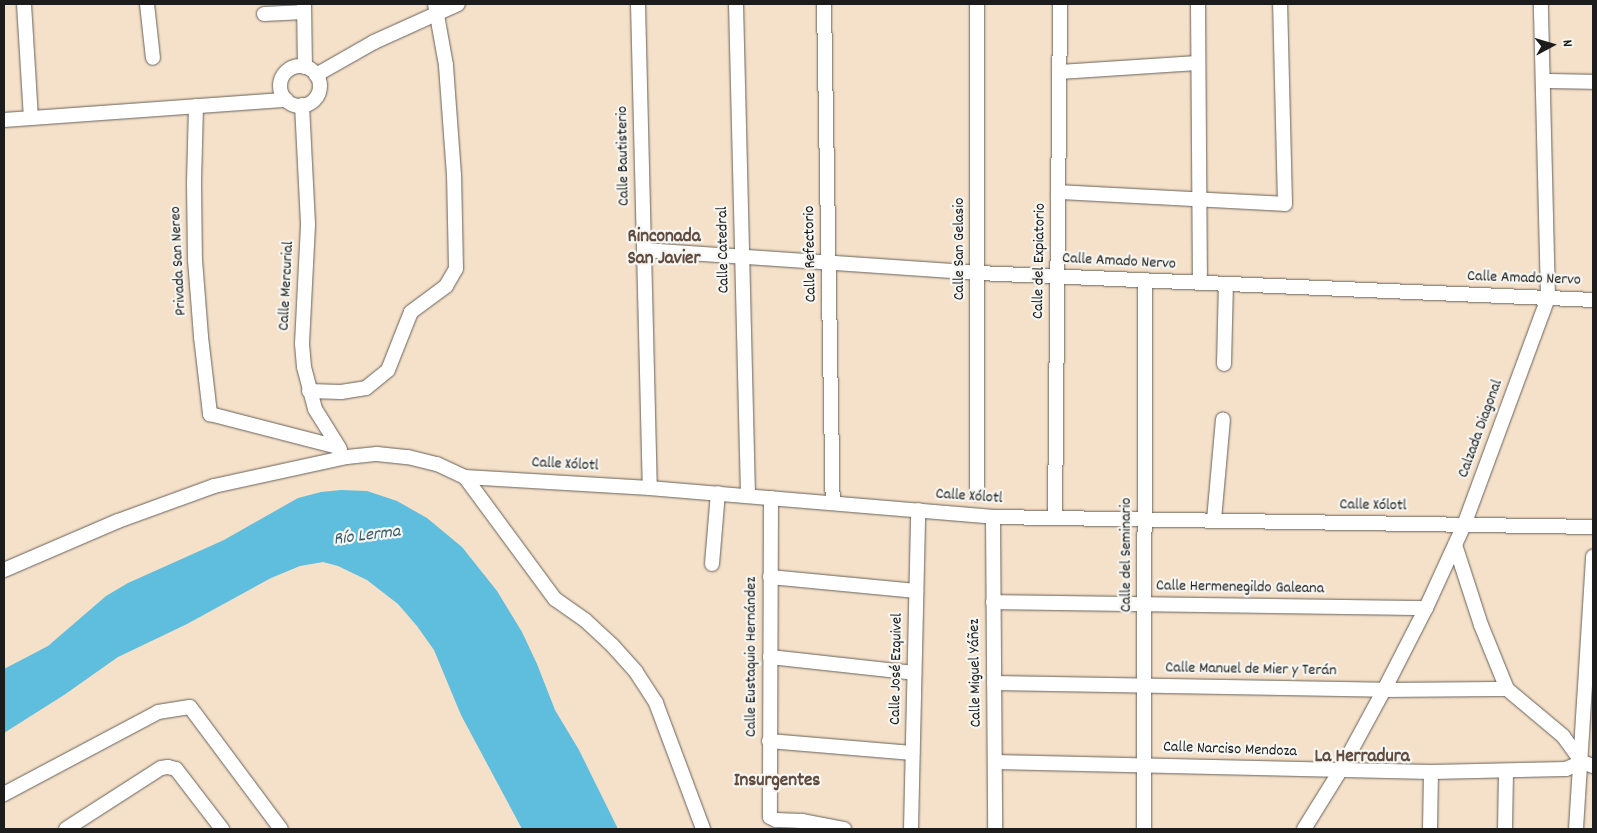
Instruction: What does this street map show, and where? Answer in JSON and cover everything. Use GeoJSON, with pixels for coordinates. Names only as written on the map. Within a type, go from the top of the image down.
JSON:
{"type":"FeatureCollection","features":[{"type":"Feature","properties":{"kind":"street"},"geometry":{"type":"LineString","coordinates":[[24,4],[31,118]]}},
{"type":"Feature","properties":{"kind":"street"},"geometry":{"type":"LineString","coordinates":[[148,4],[153,58]]}},
{"type":"Feature","properties":{"kind":"street"},"geometry":{"type":"LineString","coordinates":[[264,14],[304,8],[310,71],[319,83],[316,96],[312,102],[302,105],[292,104],[286,100],[280,88],[283,75],[294,66],[310,71],[374,42],[436,8],[458,4]]}},
{"type":"Feature","properties":{"kind":"street","name":"Calle Bautisterio"},"geometry":{"type":"LineString","coordinates":[[638,4],[650,488]]}},
{"type":"Feature","properties":{"kind":"street","name":"Calle Catedral"},"geometry":{"type":"LineString","coordinates":[[736,4],[748,496]]}},
{"type":"Feature","properties":{"kind":"street","name":"Calle Refectorio"},"geometry":{"type":"LineString","coordinates":[[824,4],[833,503]]}},
{"type":"Feature","properties":{"kind":"street","name":"Calle San Gelasio"},"geometry":{"type":"LineString","coordinates":[[977,4],[977,494]]}},
{"type":"Feature","properties":{"kind":"street","name":"Calle del Expiatorio"},"geometry":{"type":"LineString","coordinates":[[1055,518],[1060,4]]}},
{"type":"Feature","properties":{"kind":"street"},"geometry":{"type":"LineString","coordinates":[[1198,4],[1200,283]]}},
{"type":"Feature","properties":{"kind":"street"},"geometry":{"type":"LineString","coordinates":[[1058,192],[1285,204],[1280,4]]}},
{"type":"Feature","properties":{"kind":"street","name":"Calzada Diagonal"},"geometry":{"type":"LineString","coordinates":[[1304,829],[1340,771],[1384,690],[1426,608],[1455,545],[1548,298],[1541,4]]}},
{"type":"Feature","properties":{"kind":"street"},"geometry":{"type":"LineString","coordinates":[[309,391],[341,392],[366,388],[388,370],[411,312],[446,286],[456,269],[454,175],[446,74],[436,8]]}},
{"type":"Feature","properties":{"kind":"street"},"geometry":{"type":"LineString","coordinates":[[1059,72],[1198,63]]}},
{"type":"Feature","properties":{"kind":"street"},"geometry":{"type":"LineString","coordinates":[[1543,81],[1593,82]]}},
{"type":"Feature","properties":{"kind":"street"},"geometry":{"type":"LineString","coordinates":[[4,120],[286,100]]}},
{"type":"Feature","properties":{"kind":"street","name":"Calle Mercurial"},"geometry":{"type":"LineString","coordinates":[[302,105],[308,225],[302,344],[309,391],[326,429],[343,452]]}},
{"type":"Feature","properties":{"kind":"street","name":"Privada San Nereo"},"geometry":{"type":"LineString","coordinates":[[196,106],[195,260],[200,337],[210,414],[343,452]]}},
{"type":"Feature","properties":{"kind":"street","name":"Calle Amado Nervo"},"geometry":{"type":"LineString","coordinates":[[644,250],[978,273],[1593,300]]}},
{"type":"Feature","properties":{"kind":"street","name":"Calle del Seminario"},"geometry":{"type":"LineString","coordinates":[[1144,829],[1145,281]]}},
{"type":"Feature","properties":{"kind":"street"},"geometry":{"type":"LineString","coordinates":[[1224,364],[1226,284]]}},
{"type":"Feature","properties":{"kind":"street"},"geometry":{"type":"LineString","coordinates":[[1214,520],[1223,419]]}},
{"type":"Feature","properties":{"kind":"street"},"geometry":{"type":"LineString","coordinates":[[4,570],[118,521],[214,486],[343,452]]}},
{"type":"Feature","properties":{"kind":"street","name":"Calle Xólotl"},"geometry":{"type":"LineString","coordinates":[[343,452],[408,457],[437,464],[465,477],[718,493],[992,517],[1593,527]]}},
{"type":"Feature","properties":{"kind":"street"},"geometry":{"type":"LineString","coordinates":[[465,477],[555,599],[585,620],[612,645],[641,680],[656,702],[703,829]]}},
{"type":"Feature","properties":{"kind":"street"},"geometry":{"type":"LineString","coordinates":[[712,564],[718,493]]}},
{"type":"Feature","properties":{"kind":"street","name":"Calle Eustaquio Hernández"},"geometry":{"type":"LineString","coordinates":[[771,498],[770,816],[776,820],[802,821],[832,825],[844,829]]}},
{"type":"Feature","properties":{"kind":"street","name":"Calle José Ezquivel"},"geometry":{"type":"LineString","coordinates":[[911,829],[918,510]]}},
{"type":"Feature","properties":{"kind":"street","name":"Calle Miguel Yáñez"},"geometry":{"type":"LineString","coordinates":[[992,517],[995,829]]}},
{"type":"Feature","properties":{"kind":"street"},"geometry":{"type":"LineString","coordinates":[[1455,545],[1481,625],[1507,689],[1562,736],[1588,764]]}},
{"type":"Feature","properties":{"kind":"street"},"geometry":{"type":"LineString","coordinates":[[1576,829],[1588,764],[1593,557]]}},
{"type":"Feature","properties":{"kind":"street"},"geometry":{"type":"LineString","coordinates":[[770,577],[916,591]]}},
{"type":"Feature","properties":{"kind":"street","name":"Calle Hermenegildo Galeana"},"geometry":{"type":"LineString","coordinates":[[993,602],[1426,608]]}},
{"type":"Feature","properties":{"kind":"street"},"geometry":{"type":"LineString","coordinates":[[770,657],[914,673]]}},
{"type":"Feature","properties":{"kind":"street","name":"Calle Manuel de Mier y Terán"},"geometry":{"type":"LineString","coordinates":[[994,683],[1384,690],[1507,689]]}},
{"type":"Feature","properties":{"kind":"street"},"geometry":{"type":"LineString","coordinates":[[4,794],[158,712],[190,707],[281,829]]}},
{"type":"Feature","properties":{"kind":"street"},"geometry":{"type":"LineString","coordinates":[[769,741],[912,753]]}},
{"type":"Feature","properties":{"kind":"street","name":"Calle Narciso Mendoza"},"geometry":{"type":"LineString","coordinates":[[995,762],[1431,772],[1566,769],[1588,764]]}},
{"type":"Feature","properties":{"kind":"street"},"geometry":{"type":"LineString","coordinates":[[66,829],[161,768],[168,766],[176,769],[222,829]]}},
{"type":"Feature","properties":{"kind":"street"},"geometry":{"type":"LineString","coordinates":[[1505,829],[1506,771]]}},
{"type":"Feature","properties":{"kind":"street"},"geometry":{"type":"LineString","coordinates":[[1430,829],[1431,772]]}},
{"type":"Feature","properties":{"kind":"water","name":"Río Lerma"},"geometry":{"type":"Polygon","coordinates":[[[341,490],[367,491],[397,501],[427,518],[462,547],[497,591],[522,632],[555,710],[579,750],[618,829],[522,829],[461,715],[434,650],[417,626],[398,604],[367,580],[338,566],[323,562],[300,566],[271,578],[187,624],[118,657],[64,695],[4,733],[4,669],[48,646],[106,596],[128,583],[224,540],[298,498],[321,492],[341,490]]]}},
{"type":"Feature","properties":{"kind":"district","name":"Rinconada San Javier"},"geometry":{"type":"Point","coordinates":[664,249]}},
{"type":"Feature","properties":{"kind":"district","name":"La Herradura"},"geometry":{"type":"Point","coordinates":[1362,758]}},
{"type":"Feature","properties":{"kind":"district","name":"Insurgentes"},"geometry":{"type":"Point","coordinates":[777,782]}}]}
